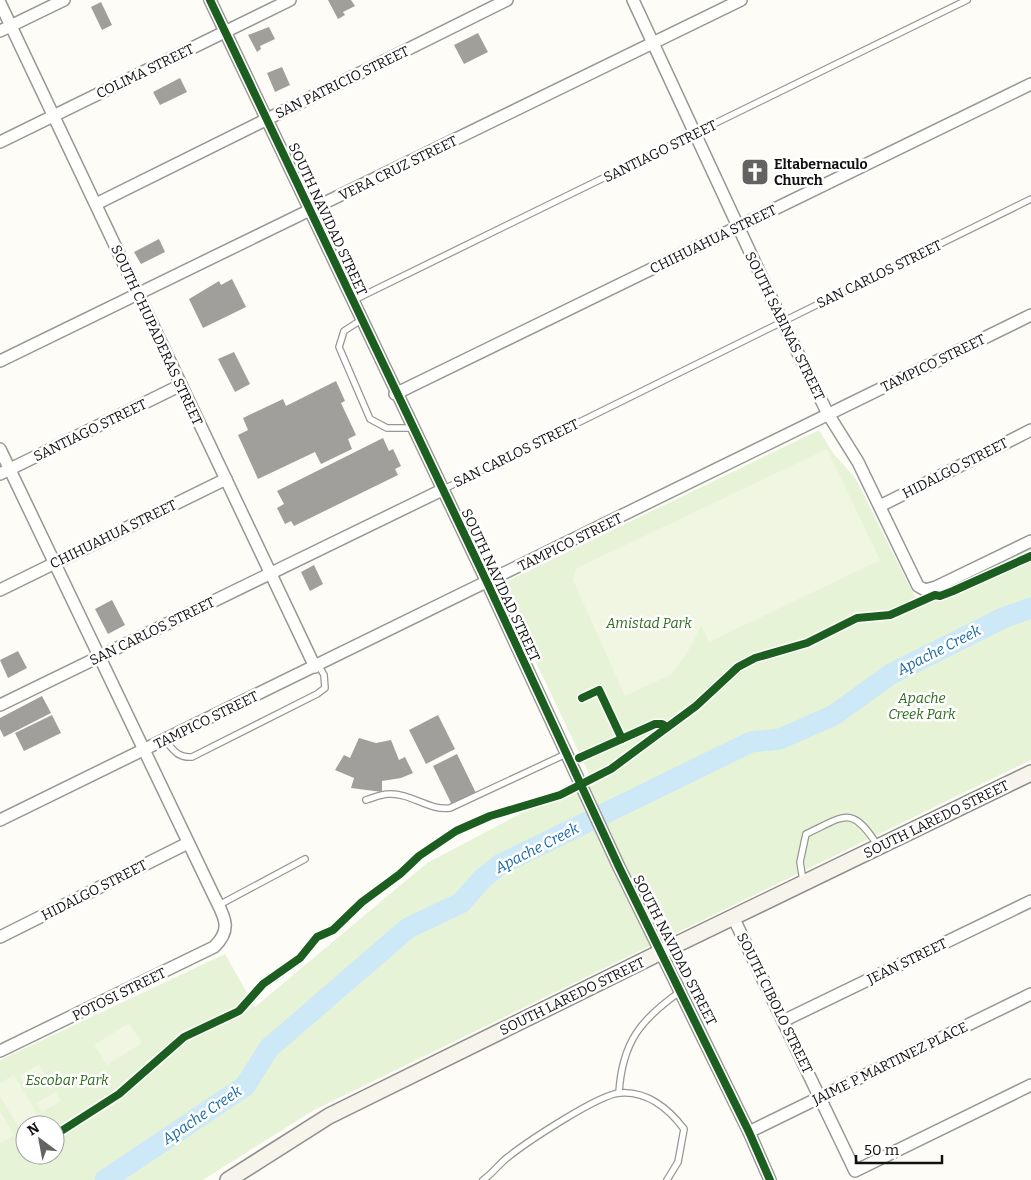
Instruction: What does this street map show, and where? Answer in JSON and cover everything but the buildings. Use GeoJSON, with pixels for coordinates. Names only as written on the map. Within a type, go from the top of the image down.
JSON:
{"type":"FeatureCollection","features":[{"type":"Feature","properties":{"kind":"main road","name":"SOUTH LAREDO STREET"},"geometry":{"type":"LineString","coordinates":[[228,1180],[329,1116],[661,952],[1031,773]]}},
{"type":"Feature","properties":{"kind":"street"},"geometry":{"type":"LineString","coordinates":[[0,31],[64,0]]}},
{"type":"Feature","properties":{"kind":"street","name":"SOUTH NAVIDAD STREET"},"geometry":{"type":"LineString","coordinates":[[210,0],[412,428],[487,582],[619,867],[682,990],[770,1180]]}},
{"type":"Feature","properties":{"kind":"street","name":"COLIMA STREET"},"geometry":{"type":"LineString","coordinates":[[0,142],[290,0]]}},
{"type":"Feature","properties":{"kind":"street","name":"SAN PATRICIO STREET"},"geometry":{"type":"LineString","coordinates":[[96,204],[508,0]]}},
{"type":"Feature","properties":{"kind":"street","name":"SOUTH SABINAS STREET"},"geometry":{"type":"LineString","coordinates":[[633,0],[782,321],[828,414],[858,462],[918,586],[924,590],[936,587],[1031,541]]}},
{"type":"Feature","properties":{"kind":"street","name":"VERA CRUZ STREET"},"geometry":{"type":"LineString","coordinates":[[0,361],[741,0]]}},
{"type":"Feature","properties":{"kind":"street","name":"SOUTH CHUPADERAS STREET"},"geometry":{"type":"LineString","coordinates":[[0,3],[270,573],[317,666]]}},
{"type":"Feature","properties":{"kind":"street","name":"CHIHUAHUA STREET"},"geometry":{"type":"LineString","coordinates":[[396,394],[1031,84]]}},
{"type":"Feature","properties":{"kind":"street","name":"TAMPICO STREET"},"geometry":{"type":"LineString","coordinates":[[0,820],[1031,315]]}},
{"type":"Feature","properties":{"kind":"street","name":"SANTIAGO STREET"},"geometry":{"type":"LineString","coordinates":[[5,471],[181,385]]}},
{"type":"Feature","properties":{"kind":"street","name":"HIDALGO STREET"},"geometry":{"type":"LineString","coordinates":[[880,506],[1031,430]]}},
{"type":"Feature","properties":{"kind":"street"},"geometry":{"type":"LineString","coordinates":[[0,449],[5,471],[55,563],[143,751],[219,905]]}},
{"type":"Feature","properties":{"kind":"street","name":"CHIHUAHUA STREET"},"geometry":{"type":"LineString","coordinates":[[0,590],[226,479]]}},
{"type":"Feature","properties":{"kind":"street","name":"SAN CARLOS STREET"},"geometry":{"type":"LineString","coordinates":[[0,706],[442,490]]}},
{"type":"Feature","properties":{"kind":"street","name":"HIDALGO STREET"},"geometry":{"type":"LineString","coordinates":[[0,937],[188,843]]}},
{"type":"Feature","properties":{"kind":"street","name":"JEAN STREET"},"geometry":{"type":"LineString","coordinates":[[783,1022],[1031,901]]}},
{"type":"Feature","properties":{"kind":"street","name":"POTOSI STREET"},"geometry":{"type":"LineString","coordinates":[[0,1051],[214,947],[223,939],[226,926],[219,905]]}},
{"type":"Feature","properties":{"kind":"street","name":"SOUTH CIBOLO STREET"},"geometry":{"type":"LineString","coordinates":[[733,917],[855,1171],[1031,1085]]}},
{"type":"Feature","properties":{"kind":"street","name":"JAIME P MARTINEZ PLACE"},"geometry":{"type":"LineString","coordinates":[[749,1132],[1031,994]]}},
{"type":"Feature","properties":{"kind":"lane","name":"SANTIAGO STREET"},"geometry":{"type":"LineString","coordinates":[[352,300],[696,134],[967,0]]}},
{"type":"Feature","properties":{"kind":"lane","name":"SAN CARLOS STREET"},"geometry":{"type":"LineString","coordinates":[[442,490],[1031,199]]}},
{"type":"Feature","properties":{"kind":"lane"},"geometry":{"type":"LineString","coordinates":[[361,320],[344,331],[339,347],[370,419],[387,428],[412,428]]}},
{"type":"Feature","properties":{"kind":"lane"},"geometry":{"type":"LineString","coordinates":[[165,740],[177,754],[184,757],[192,756],[317,694],[325,688],[324,674],[317,666]]}},
{"type":"Feature","properties":{"kind":"lane"},"geometry":{"type":"LineString","coordinates":[[366,800],[381,795],[396,794],[441,809],[450,808],[566,754]]}},
{"type":"Feature","properties":{"kind":"lane"},"geometry":{"type":"LineString","coordinates":[[803,883],[800,862],[806,834],[845,816],[852,817],[868,831],[879,847]]}},
{"type":"Feature","properties":{"kind":"lane"},"geometry":{"type":"LineString","coordinates":[[219,905],[305,859]]}},
{"type":"Feature","properties":{"kind":"lane"},"geometry":{"type":"LineString","coordinates":[[619,1093],[623,1061],[641,1024],[654,1010],[682,990]]}},
{"type":"Feature","properties":{"kind":"lane"},"geometry":{"type":"LineString","coordinates":[[482,1180],[507,1157],[546,1131],[590,1104],[619,1093],[643,1097],[660,1103],[684,1129],[678,1162],[667,1180]]}},
{"type":"Feature","properties":{"kind":"green space","name":"Apache Creek Park"},"geometry":{"type":"Polygon","coordinates":[[[819,430],[833,453],[856,479],[917,601],[1031,546],[1031,760],[314,1110],[203,1180],[0,1180],[0,1060],[225,954],[255,1007],[427,863],[567,789],[594,784],[499,585],[819,430]]]}},
{"type":"Feature","properties":{"kind":"green space","name":"Amistad Park"},"geometry":{"type":"Polygon","coordinates":[[[827,449],[880,560],[709,642],[701,625],[693,643],[672,674],[625,696],[573,580],[577,568],[827,449]]]}},
{"type":"Feature","properties":{"kind":"green space"},"geometry":{"type":"Polygon","coordinates":[[[129,1023],[142,1043],[107,1065],[94,1045],[129,1023]]]}},
{"type":"Feature","properties":{"kind":"green space"},"geometry":{"type":"Polygon","coordinates":[[[39,1064],[44,1074],[25,1085],[20,1076],[39,1064]]]}},
{"type":"Feature","properties":{"kind":"green space"},"geometry":{"type":"Polygon","coordinates":[[[14,1075],[38,1115],[15,1115],[15,1121],[0,1096],[0,1083],[14,1075]]]}},
{"type":"Feature","properties":{"kind":"green space"},"geometry":{"type":"Polygon","coordinates":[[[56,1092],[61,1101],[42,1112],[36,1103],[56,1092]]]}},
{"type":"Feature","properties":{"kind":"green space"},"geometry":{"type":"Polygon","coordinates":[[[0,1111],[14,1135],[0,1143],[0,1111]]]}},
{"type":"Feature","properties":{"kind":"waterway","name":"Apache Creek"},"geometry":{"type":"LineString","coordinates":[[105,1180],[245,1086],[269,1048],[408,928],[461,903],[483,878],[501,864],[751,742],[780,739],[834,715],[891,674],[1003,618],[1031,608]]}},
{"type":"Feature","properties":{"kind":"cycle path"},"geometry":{"type":"LineString","coordinates":[[210,0],[487,582],[619,867],[749,1132],[770,1180]]}},
{"type":"Feature","properties":{"kind":"cycle path"},"geometry":{"type":"LineString","coordinates":[[65,1129],[119,1094],[184,1037],[239,1011],[263,984],[300,958],[317,937],[333,930],[362,902],[400,874],[419,856],[456,831],[490,816],[560,795],[611,769],[696,706],[738,667],[755,658],[807,643],[857,618],[890,615],[935,595],[940,596],[953,591],[1031,556]]}},
{"type":"Feature","properties":{"kind":"cycle path"},"geometry":{"type":"LineString","coordinates":[[582,698],[599,690],[622,739]]}},
{"type":"Feature","properties":{"kind":"cycle path"},"geometry":{"type":"LineString","coordinates":[[579,758],[655,724],[662,724],[667,727]]}},
{"type":"Feature","properties":{"kind":"place","name":"Eltabernaculo Church"},"geometry":{"type":"Point","coordinates":[755,172]}},
{"type":"Feature","properties":{"kind":"park label","name":"Escobar Park"},"geometry":{"type":"Point","coordinates":[67,1080]}}]}
